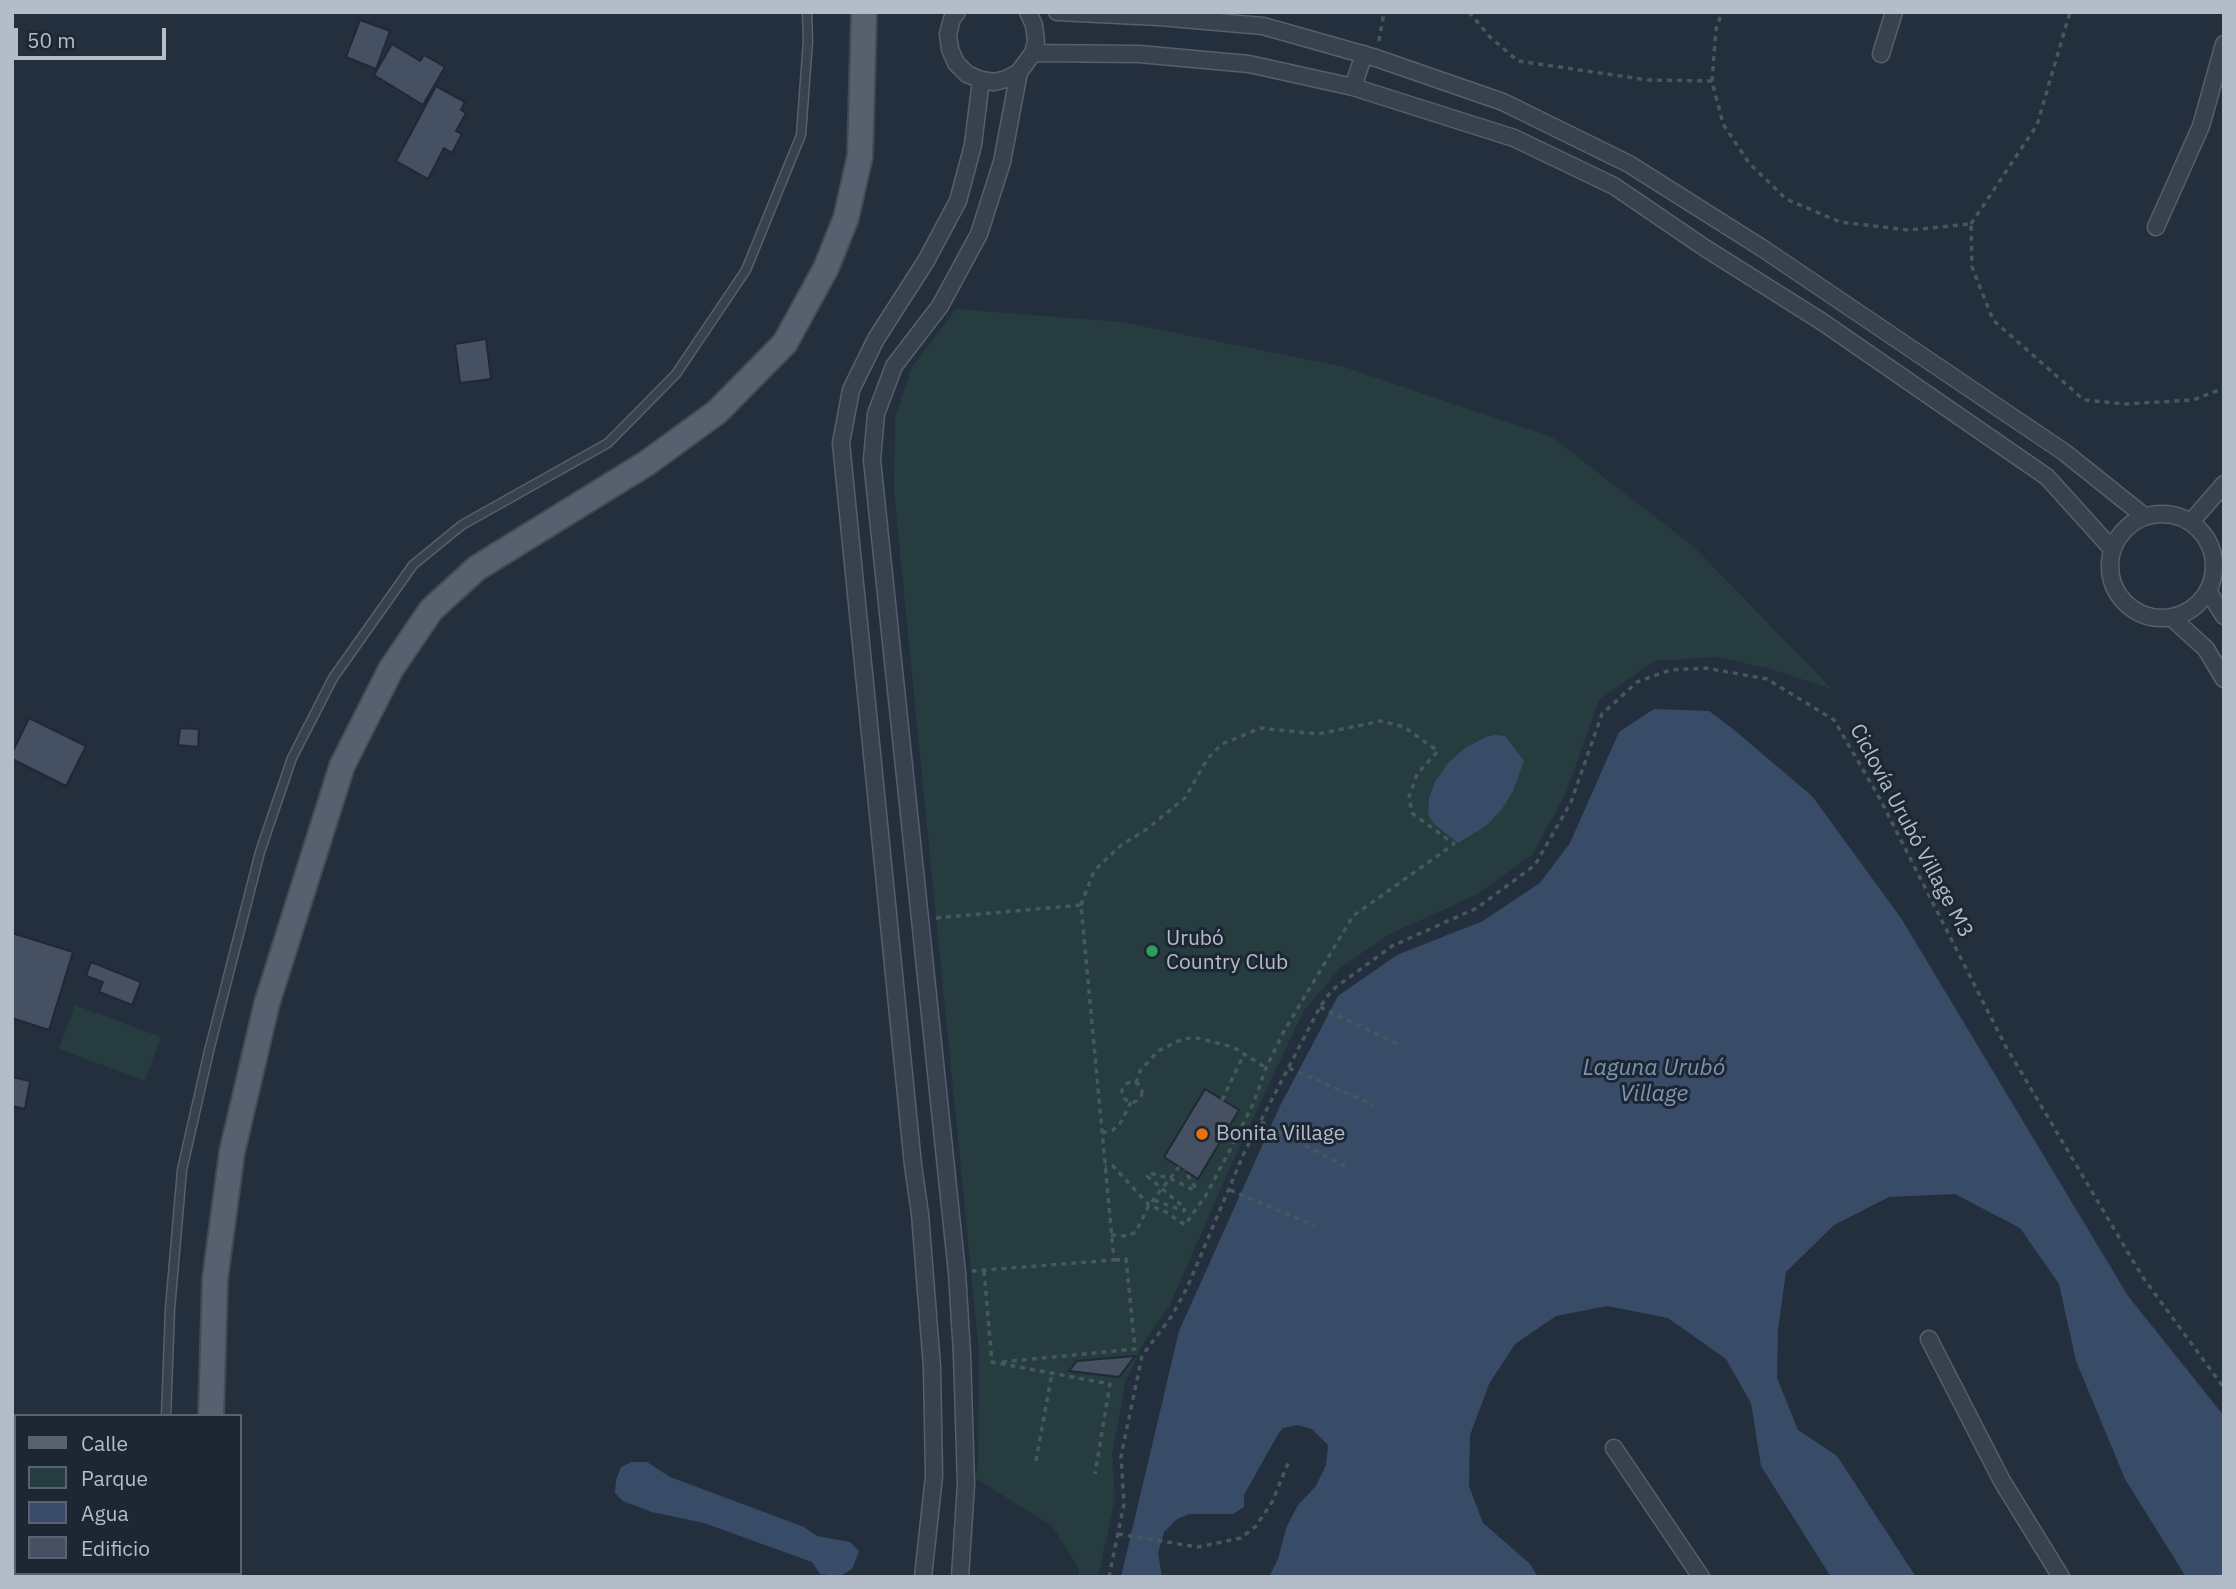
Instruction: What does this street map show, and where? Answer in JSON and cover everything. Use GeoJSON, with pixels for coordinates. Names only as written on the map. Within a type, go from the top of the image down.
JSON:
{"type":"FeatureCollection","features":[{"type":"Feature","properties":{"kind":"main road"},"geometry":{"type":"LineString","coordinates":[[211,1414],[215,1279],[232,1152],[267,1003],[342,765],[391,669],[431,610],[477,568],[647,463],[717,412],[785,342],[827,268],[846,218],[860,156],[864,12]]}},
{"type":"Feature","properties":{"kind":"street"},"geometry":{"type":"LineString","coordinates":[[957,12],[948,34],[956,63],[967,74],[994,82],[1019,72],[1033,53],[1036,41],[1034,25],[1028,12]]}},
{"type":"Feature","properties":{"kind":"street"},"geometry":{"type":"LineString","coordinates":[[1057,12],[1263,26],[1370,56],[1503,102],[1629,164],[1762,248],[2064,452],[2144,516]]}},
{"type":"Feature","properties":{"kind":"street"},"geometry":{"type":"LineString","coordinates":[[1881,54],[1894,12]]}},
{"type":"Feature","properties":{"kind":"street"},"geometry":{"type":"LineString","coordinates":[[2156,227],[2201,126],[2224,44]]}},
{"type":"Feature","properties":{"kind":"street"},"geometry":{"type":"LineString","coordinates":[[1033,53],[1139,54],[1249,64],[1353,87],[1514,138],[1614,186],[1705,248],[1821,321],[2047,477],[2112,549]]}},
{"type":"Feature","properties":{"kind":"street"},"geometry":{"type":"LineString","coordinates":[[1353,87],[1370,56]]}},
{"type":"Feature","properties":{"kind":"street"},"geometry":{"type":"LineString","coordinates":[[960,1577],[966,1484],[956,1260],[872,460],[876,414],[894,366],[940,306],[979,234],[1002,162],[1019,72]]}},
{"type":"Feature","properties":{"kind":"street"},"geometry":{"type":"LineString","coordinates":[[923,1577],[934,1476],[932,1367],[920,1214],[841,443],[851,390],[876,339],[926,261],[958,201],[973,145],[981,80]]}},
{"type":"Feature","properties":{"kind":"street"},"geometry":{"type":"LineString","coordinates":[[848,406],[876,414]]}},
{"type":"Feature","properties":{"kind":"street"},"geometry":{"type":"LineString","coordinates":[[2191,522],[2224,484]]}},
{"type":"Feature","properties":{"kind":"street"},"geometry":{"type":"LineString","coordinates":[[2154,513],[2174,514],[2191,522],[2218,549],[2208,591],[2196,606],[2179,616],[2159,619],[2140,614],[2124,603],[2113,587],[2109,568],[2112,549],[2121,532],[2136,519],[2154,513]]}},
{"type":"Feature","properties":{"kind":"street"},"geometry":{"type":"LineString","coordinates":[[2208,591],[2224,616]]}},
{"type":"Feature","properties":{"kind":"street"},"geometry":{"type":"LineString","coordinates":[[2171,617],[2206,649],[2224,679]]}},
{"type":"Feature","properties":{"kind":"street"},"geometry":{"type":"LineString","coordinates":[[920,1214],[950,1211]]}},
{"type":"Feature","properties":{"kind":"street"},"geometry":{"type":"LineString","coordinates":[[1929,1339],[2002,1481],[2061,1577]]}},
{"type":"Feature","properties":{"kind":"street"},"geometry":{"type":"LineString","coordinates":[[1614,1448],[1701,1577]]}},
{"type":"Feature","properties":{"kind":"lane"},"geometry":{"type":"LineString","coordinates":[[166,1414],[170,1309],[182,1170],[209,1051],[260,852],[292,758],[333,678],[413,565],[462,525],[608,443],[676,374],[747,270],[801,135],[808,41],[807,12]]}},
{"type":"Feature","properties":{"kind":"path"},"geometry":{"type":"LineString","coordinates":[[1370,56],[1384,12]]}},
{"type":"Feature","properties":{"kind":"path"},"geometry":{"type":"LineString","coordinates":[[1469,12],[1490,37],[1518,61],[1648,80],[1712,81]]}},
{"type":"Feature","properties":{"kind":"path"},"geometry":{"type":"LineString","coordinates":[[1722,12],[1716,29],[1712,81],[1723,124],[1749,163],[1786,200],[1840,222],[1909,230],[1971,224]]}},
{"type":"Feature","properties":{"kind":"path"},"geometry":{"type":"LineString","coordinates":[[2070,12],[2037,125],[1971,224],[1972,267],[1993,320],[2084,400],[2124,404],[2193,400],[2224,388]]}},
{"type":"Feature","properties":{"kind":"path","name":"Ciclovía Urubó Village M3"},"geometry":{"type":"LineString","coordinates":[[1109,1577],[1124,1504],[1121,1456],[1142,1356],[1171,1317],[1187,1288],[1244,1153],[1320,1007],[1332,990],[1392,946],[1477,908],[1535,865],[1571,802],[1602,714],[1637,682],[1670,670],[1706,668],[1767,679],[1834,720],[1880,799],[2005,1045],[2142,1276],[2224,1388]]}},
{"type":"Feature","properties":{"kind":"path"},"geometry":{"type":"LineString","coordinates":[[1105,1166],[1113,1166],[1149,1205],[1166,1212],[1185,1225],[1206,1195],[1231,1148],[1284,1031],[1353,916],[1454,844],[1412,813],[1410,805],[1409,797],[1417,774],[1438,751],[1404,727],[1381,721],[1318,734],[1261,728],[1222,744],[1208,758],[1185,798],[1147,829],[1120,846],[1094,871],[1081,905],[1111,1236],[1114,1260]]}},
{"type":"Feature","properties":{"kind":"path"},"geometry":{"type":"LineString","coordinates":[[920,919],[1081,905]]}},
{"type":"Feature","properties":{"kind":"path"},"geometry":{"type":"LineString","coordinates":[[1320,1007],[1402,1046]]}},
{"type":"Feature","properties":{"kind":"path"},"geometry":{"type":"LineString","coordinates":[[1136,1083],[1140,1071],[1158,1051],[1193,1037],[1213,1040],[1244,1054],[1266,1068]]}},
{"type":"Feature","properties":{"kind":"path"},"geometry":{"type":"LineString","coordinates":[[1222,1100],[1244,1054]]}},
{"type":"Feature","properties":{"kind":"path"},"geometry":{"type":"LineString","coordinates":[[1289,1068],[1374,1105]]}},
{"type":"Feature","properties":{"kind":"path"},"geometry":{"type":"LineString","coordinates":[[1130,1082],[1136,1083],[1141,1088],[1141,1096],[1137,1101],[1131,1102],[1123,1097],[1122,1088],[1130,1082]]}},
{"type":"Feature","properties":{"kind":"path"},"geometry":{"type":"LineString","coordinates":[[1102,1133],[1113,1130],[1121,1122],[1131,1102]]}},
{"type":"Feature","properties":{"kind":"path"},"geometry":{"type":"LineString","coordinates":[[1261,1122],[1348,1168]]}},
{"type":"Feature","properties":{"kind":"path"},"geometry":{"type":"LineString","coordinates":[[1111,1236],[1127,1236],[1136,1232],[1149,1205],[1153,1200],[1162,1190],[1171,1179],[1181,1168],[1196,1188],[1195,1190],[1171,1179],[1150,1172],[1147,1176],[1162,1190],[1185,1208],[1184,1211],[1153,1200]]}},
{"type":"Feature","properties":{"kind":"path"},"geometry":{"type":"LineString","coordinates":[[1230,1190],[1315,1226]]}},
{"type":"Feature","properties":{"kind":"path"},"geometry":{"type":"LineString","coordinates":[[956,1260],[970,1270],[984,1271],[1126,1259],[1135,1349],[997,1363]]}},
{"type":"Feature","properties":{"kind":"path"},"geometry":{"type":"LineString","coordinates":[[984,1271],[992,1362],[1110,1384],[1095,1474]]}},
{"type":"Feature","properties":{"kind":"path"},"geometry":{"type":"LineString","coordinates":[[1036,1461],[1052,1373]]}},
{"type":"Feature","properties":{"kind":"path"},"geometry":{"type":"LineString","coordinates":[[1118,1534],[1198,1546],[1241,1538],[1256,1526],[1272,1502],[1289,1461]]}},
{"type":"Feature","properties":{"kind":"green space","name":"Urubó Country Club"},"geometry":{"type":"Polygon","coordinates":[[[956,309],[1121,322],[1344,367],[1552,437],[1694,547],[1832,689],[1771,669],[1717,657],[1654,661],[1599,700],[1566,793],[1532,855],[1474,896],[1390,934],[1340,968],[1303,1012],[1233,1161],[1169,1307],[1147,1337],[1126,1380],[1112,1454],[1115,1499],[1098,1577],[1079,1577],[1078,1567],[1052,1526],[975,1478],[978,1466],[979,1352],[894,492],[895,418],[912,367],[956,309]]]}},
{"type":"Feature","properties":{"kind":"green space"},"geometry":{"type":"Polygon","coordinates":[[[75,1005],[161,1037],[145,1081],[59,1049],[75,1005]]]}},
{"type":"Feature","properties":{"kind":"water","name":"Laguna Urubó Village"},"geometry":{"type":"Polygon","coordinates":[[[1654,709],[1709,711],[1733,729],[1812,796],[1901,918],[2128,1296],[2224,1416],[2224,1577],[2186,1577],[2125,1479],[2076,1361],[2059,1284],[2020,1228],[1955,1194],[1889,1197],[1834,1225],[1786,1272],[1778,1330],[1777,1378],[1798,1430],[1837,1456],[1916,1577],[1831,1577],[1761,1466],[1751,1403],[1726,1359],[1668,1318],[1607,1306],[1556,1316],[1515,1344],[1489,1384],[1470,1435],[1469,1486],[1483,1523],[1530,1564],[1538,1577],[1269,1577],[1278,1559],[1287,1526],[1298,1505],[1316,1486],[1326,1465],[1328,1445],[1312,1429],[1297,1425],[1283,1428],[1277,1436],[1244,1495],[1244,1507],[1233,1514],[1189,1514],[1177,1519],[1164,1532],[1158,1553],[1162,1577],[1121,1577],[1179,1331],[1280,1106],[1338,996],[1397,955],[1483,921],[1540,883],[1570,843],[1619,732],[1654,709]]]}},
{"type":"Feature","properties":{"kind":"water"},"geometry":{"type":"Polygon","coordinates":[[[1495,735],[1505,736],[1524,761],[1513,791],[1502,809],[1486,826],[1458,843],[1434,824],[1428,815],[1429,798],[1435,782],[1448,763],[1465,748],[1495,735]]]}},
{"type":"Feature","properties":{"kind":"water"},"geometry":{"type":"Polygon","coordinates":[[[632,1462],[647,1462],[670,1477],[804,1527],[817,1536],[850,1542],[859,1551],[852,1569],[840,1576],[820,1574],[812,1562],[704,1523],[652,1512],[623,1501],[615,1493],[616,1480],[621,1467],[632,1462]]]}},
{"type":"Feature","properties":{"kind":"building"},"geometry":{"type":"Polygon","coordinates":[[[360,20],[390,31],[376,69],[346,57],[360,20]]]}},
{"type":"Feature","properties":{"kind":"building"},"geometry":{"type":"Polygon","coordinates":[[[392,44],[420,61],[424,55],[445,67],[423,105],[374,75],[392,44]]]}},
{"type":"Feature","properties":{"kind":"building"},"geometry":{"type":"Polygon","coordinates":[[[436,86],[465,102],[461,110],[466,113],[456,131],[462,134],[452,153],[444,148],[428,179],[396,161],[436,86]]]}},
{"type":"Feature","properties":{"kind":"building"},"geometry":{"type":"Polygon","coordinates":[[[486,339],[491,379],[460,383],[455,344],[486,339]]]}},
{"type":"Feature","properties":{"kind":"building"},"geometry":{"type":"Polygon","coordinates":[[[29,718],[86,746],[66,786],[12,759],[12,753],[29,718]]]}},
{"type":"Feature","properties":{"kind":"building"},"geometry":{"type":"Polygon","coordinates":[[[180,728],[199,729],[198,747],[178,745],[180,728]]]}},
{"type":"Feature","properties":{"kind":"building"},"geometry":{"type":"Polygon","coordinates":[[[12,933],[73,952],[49,1030],[12,1018],[12,933]]]}},
{"type":"Feature","properties":{"kind":"building"},"geometry":{"type":"Polygon","coordinates":[[[91,962],[141,982],[132,1005],[99,992],[103,982],[86,976],[91,962]]]}},
{"type":"Feature","properties":{"kind":"building"},"geometry":{"type":"Polygon","coordinates":[[[12,1077],[30,1081],[25,1109],[12,1106],[12,1077]]]}},
{"type":"Feature","properties":{"kind":"building","name":"Bonita Village"},"geometry":{"type":"Polygon","coordinates":[[[1205,1089],[1239,1110],[1198,1179],[1164,1157],[1205,1089]]]}},
{"type":"Feature","properties":{"kind":"building"},"geometry":{"type":"Polygon","coordinates":[[[1135,1356],[1119,1377],[1069,1371],[1077,1361],[1135,1356]]]}},
{"type":"Feature","properties":{"kind":"place","name":"Urubó Country Club"},"geometry":{"type":"Point","coordinates":[1152,951]}},
{"type":"Feature","properties":{"kind":"place","name":"Bonita Village"},"geometry":{"type":"Point","coordinates":[1202,1134]}}]}
